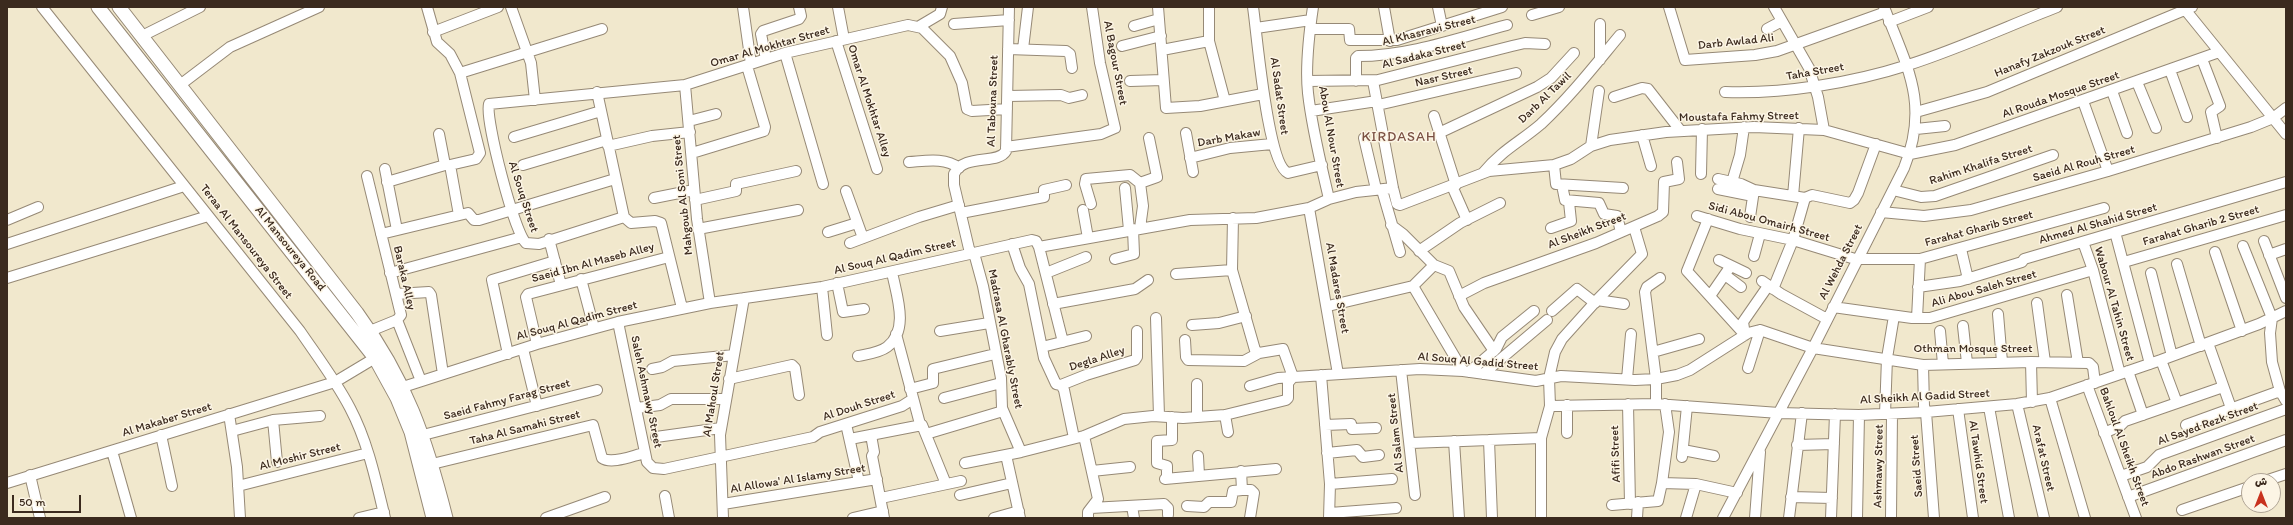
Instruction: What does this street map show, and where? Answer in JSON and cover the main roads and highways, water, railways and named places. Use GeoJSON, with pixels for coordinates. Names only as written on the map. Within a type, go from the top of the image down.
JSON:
{"type":"FeatureCollection","features":[{"type":"Feature","properties":{"kind":"main road","name":"Al Mansoureya Road"},"geometry":{"type":"LineString","coordinates":[[98,7],[375,358],[397,398],[411,432],[433,518]]}},
{"type":"Feature","properties":{"kind":"main road","name":"Al Mansoureya Road"},"geometry":{"type":"LineString","coordinates":[[119,7],[370,331],[403,387],[423,435],[446,518]]}},
{"type":"Feature","properties":{"kind":"main road"},"geometry":{"type":"LineString","coordinates":[[122,37],[138,31]]}},
{"type":"Feature","properties":{"kind":"district","name":"KIRDASAH"},"geometry":{"type":"Point","coordinates":[1399,137]}}]}
